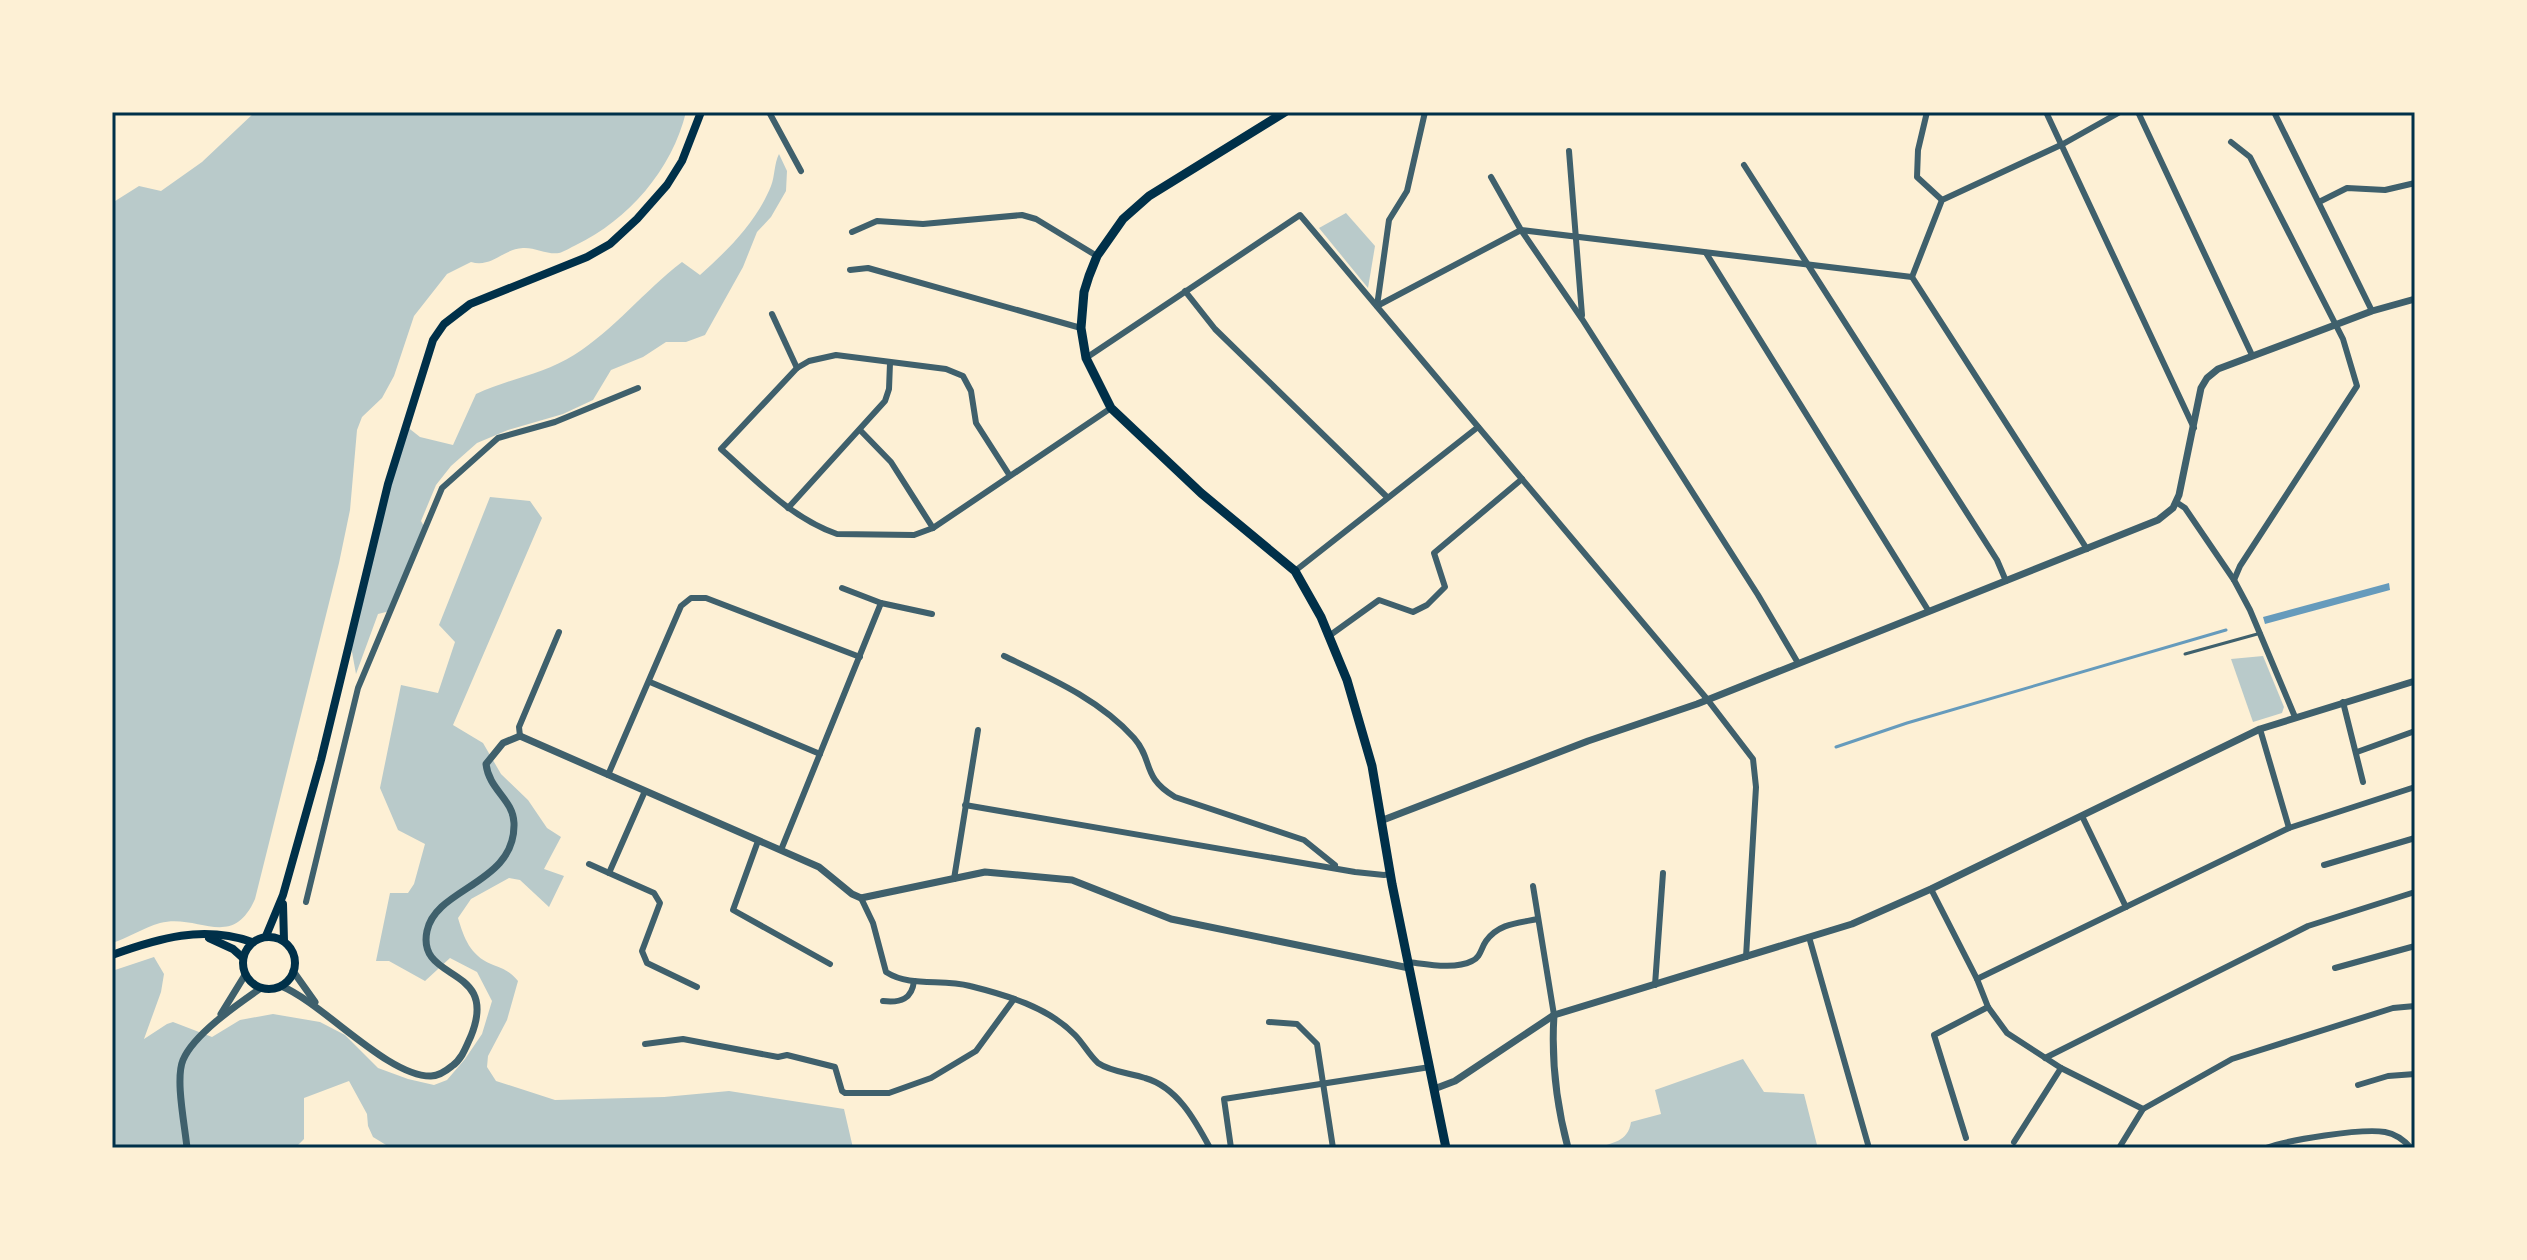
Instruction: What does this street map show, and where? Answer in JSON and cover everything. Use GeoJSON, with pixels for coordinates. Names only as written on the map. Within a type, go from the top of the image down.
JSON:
{"type":"FeatureCollection","features":[{"type":"Feature","properties":{"kind":"main road"},"geometry":{"type":"LineString","coordinates":[[266,936],[283,895],[321,760],[388,484],[433,340],[444,324],[470,304],[587,257],[610,244],[667,185],[682,161],[701,112]]}},
{"type":"Feature","properties":{"kind":"main road"},"geometry":{"type":"LineString","coordinates":[[1285,112],[1149,196],[1123,219],[1097,256],[1084,292],[1081,328],[1086,358],[1111,408],[1201,493],[1295,571],[1309,590],[1347,680],[1361,724],[1383,820],[1408,965],[1446,1148]]}},
{"type":"Feature","properties":{"kind":"main road"},"geometry":{"type":"LineString","coordinates":[[283,895],[284,941],[294,955],[293,971],[281,986],[261,988],[245,975],[243,958],[252,942],[266,936],[284,941]]}},
{"type":"Feature","properties":{"kind":"main road"},"geometry":{"type":"LineString","coordinates":[[112,955],[158,938],[201,935],[252,942]]}},
{"type":"Feature","properties":{"kind":"main road"},"geometry":{"type":"LineString","coordinates":[[201,935],[233,949],[243,958]]}},
{"type":"Feature","properties":{"kind":"street"},"geometry":{"type":"LineString","coordinates":[[769,112],[801,171]]}},
{"type":"Feature","properties":{"kind":"street"},"geometry":{"type":"LineString","coordinates":[[1377,306],[1389,220],[1407,191],[1425,112]]}},
{"type":"Feature","properties":{"kind":"street"},"geometry":{"type":"LineString","coordinates":[[1927,112],[1918,150],[1917,177],[1942,200]]}},
{"type":"Feature","properties":{"kind":"street"},"geometry":{"type":"LineString","coordinates":[[2046,112],[2194,428]]}},
{"type":"Feature","properties":{"kind":"street"},"geometry":{"type":"LineString","coordinates":[[1912,277],[1942,200],[2063,144],[2120,112]]}},
{"type":"Feature","properties":{"kind":"street"},"geometry":{"type":"LineString","coordinates":[[2138,112],[2252,355]]}},
{"type":"Feature","properties":{"kind":"street"},"geometry":{"type":"LineString","coordinates":[[2274,112],[2372,311]]}},
{"type":"Feature","properties":{"kind":"street"},"geometry":{"type":"LineString","coordinates":[[2231,142],[2250,157],[2336,325],[2357,386],[2240,566],[2234,580]]}},
{"type":"Feature","properties":{"kind":"street"},"geometry":{"type":"LineString","coordinates":[[1569,151],[1582,319]]}},
{"type":"Feature","properties":{"kind":"street"},"geometry":{"type":"LineString","coordinates":[[1744,165],[1997,560],[2006,581]]}},
{"type":"Feature","properties":{"kind":"street"},"geometry":{"type":"LineString","coordinates":[[1491,177],[1521,230],[1582,319],[1798,663]]}},
{"type":"Feature","properties":{"kind":"street"},"geometry":{"type":"LineString","coordinates":[[2319,202],[2347,188],[2385,190],[2415,183]]}},
{"type":"Feature","properties":{"kind":"street"},"geometry":{"type":"LineString","coordinates":[[852,232],[877,221],[923,224],[1022,215],[1036,219],[1097,256]]}},
{"type":"Feature","properties":{"kind":"street"},"geometry":{"type":"LineString","coordinates":[[1086,358],[1300,215],[1707,699],[1753,759],[1756,787],[1746,957]]}},
{"type":"Feature","properties":{"kind":"street"},"geometry":{"type":"LineString","coordinates":[[1377,306],[1521,230],[1912,277]]}},
{"type":"Feature","properties":{"kind":"street"},"geometry":{"type":"LineString","coordinates":[[1706,252],[1928,610]]}},
{"type":"Feature","properties":{"kind":"street"},"geometry":{"type":"LineString","coordinates":[[850,270],[868,268],[1081,328]]}},
{"type":"Feature","properties":{"kind":"street"},"geometry":{"type":"LineString","coordinates":[[1912,277],[2087,549]]}},
{"type":"Feature","properties":{"kind":"street"},"geometry":{"type":"LineString","coordinates":[[1185,291],[1215,329],[1387,497]]}},
{"type":"Feature","properties":{"kind":"street"},"geometry":{"type":"LineString","coordinates":[[1383,820],[1707,699],[2158,520],[2176,502],[2201,388],[2207,378],[2218,369],[2252,355],[2372,311],[2415,299]]}},
{"type":"Feature","properties":{"kind":"street"},"geometry":{"type":"LineString","coordinates":[[772,314],[797,368]]}},
{"type":"Feature","properties":{"kind":"street"},"geometry":{"type":"LineString","coordinates":[[1010,476],[976,423],[971,391],[963,376],[956,371],[836,355],[809,361],[797,368],[721,449],[788,508],[837,534],[914,535],[933,528],[1111,408]]}},
{"type":"Feature","properties":{"kind":"street"},"geometry":{"type":"LineString","coordinates":[[788,508],[885,401],[889,389],[890,363]]}},
{"type":"Feature","properties":{"kind":"street"},"geometry":{"type":"LineString","coordinates":[[306,902],[358,688],[442,488],[498,438],[555,422],[638,388]]}},
{"type":"Feature","properties":{"kind":"street"},"geometry":{"type":"LineString","coordinates":[[1295,571],[1478,427]]}},
{"type":"Feature","properties":{"kind":"street"},"geometry":{"type":"LineString","coordinates":[[860,430],[891,462],[933,528]]}},
{"type":"Feature","properties":{"kind":"street"},"geometry":{"type":"LineString","coordinates":[[1329,636],[1379,600],[1413,612],[1427,605],[1445,587],[1434,553],[1522,479]]}},
{"type":"Feature","properties":{"kind":"street"},"geometry":{"type":"LineString","coordinates":[[2176,502],[2185,508],[2234,580],[2260,631],[2295,717]]}},
{"type":"Feature","properties":{"kind":"street"},"geometry":{"type":"LineString","coordinates":[[842,588],[881,603],[932,614]]}},
{"type":"Feature","properties":{"kind":"street"},"geometry":{"type":"LineString","coordinates":[[608,775],[681,606],[691,598],[706,598],[860,657]]}},
{"type":"Feature","properties":{"kind":"street"},"geometry":{"type":"LineString","coordinates":[[781,850],[881,603]]}},
{"type":"Feature","properties":{"kind":"street"},"geometry":{"type":"LineString","coordinates":[[520,736],[519,727],[559,632]]}},
{"type":"Feature","properties":{"kind":"street"},"geometry":{"type":"LineString","coordinates":[[1004,656],[1064,685],[1110,715],[1137,741],[1152,779],[1161,789],[1175,797],[1304,840],[1338,867]]}},
{"type":"Feature","properties":{"kind":"street"},"geometry":{"type":"LineString","coordinates":[[1434,1089],[1455,1081],[1554,1015],[1852,924],[1931,889],[2260,729],[2415,681]]}},
{"type":"Feature","properties":{"kind":"street"},"geometry":{"type":"LineString","coordinates":[[650,682],[820,754]]}},
{"type":"Feature","properties":{"kind":"street"},"geometry":{"type":"LineString","coordinates":[[2343,702],[2363,782]]}},
{"type":"Feature","properties":{"kind":"street"},"geometry":{"type":"LineString","coordinates":[[2260,729],[2289,828]]}},
{"type":"Feature","properties":{"kind":"street"},"geometry":{"type":"LineString","coordinates":[[954,879],[978,730]]}},
{"type":"Feature","properties":{"kind":"street"},"geometry":{"type":"LineString","coordinates":[[2357,752],[2415,731]]}},
{"type":"Feature","properties":{"kind":"street"},"geometry":{"type":"LineString","coordinates":[[281,986],[297,992],[319,1007],[391,1062],[431,1076],[445,1072],[457,1063],[479,1012],[476,997],[469,985],[441,967],[431,955],[426,934],[430,922],[443,907],[479,882],[509,851],[514,819],[509,805],[490,783],[486,764],[503,743],[520,736],[819,867],[861,898],[985,872],[1072,880],[1171,919],[1408,965],[1469,963],[1479,956],[1486,941],[1499,928],[1538,919]]}},
{"type":"Feature","properties":{"kind":"street"},"geometry":{"type":"LineString","coordinates":[[321,760],[339,764]]}},
{"type":"Feature","properties":{"kind":"street"},"geometry":{"type":"LineString","coordinates":[[1977,979],[2289,828],[2415,787]]}},
{"type":"Feature","properties":{"kind":"street"},"geometry":{"type":"LineString","coordinates":[[609,873],[645,791]]}},
{"type":"Feature","properties":{"kind":"street"},"geometry":{"type":"LineString","coordinates":[[965,805],[1391,874]]}},
{"type":"Feature","properties":{"kind":"street"},"geometry":{"type":"LineString","coordinates":[[2082,816],[2126,907]]}},
{"type":"Feature","properties":{"kind":"street"},"geometry":{"type":"LineString","coordinates":[[2324,865],[2415,838]]}},
{"type":"Feature","properties":{"kind":"street"},"geometry":{"type":"LineString","coordinates":[[758,841],[733,910],[830,964]]}},
{"type":"Feature","properties":{"kind":"street"},"geometry":{"type":"LineString","coordinates":[[589,864],[654,893],[660,903],[642,951],[647,963],[697,987]]}},
{"type":"Feature","properties":{"kind":"street"},"geometry":{"type":"LineString","coordinates":[[1655,985],[1663,873]]}},
{"type":"Feature","properties":{"kind":"street"},"geometry":{"type":"LineString","coordinates":[[1533,886],[1554,1015],[1553,1072],[1568,1148]]}},
{"type":"Feature","properties":{"kind":"street"},"geometry":{"type":"LineString","coordinates":[[1931,889],[1988,1007],[2007,1033],[2061,1068],[2143,1109]]}},
{"type":"Feature","properties":{"kind":"street"},"geometry":{"type":"LineString","coordinates":[[2045,1058],[2308,926],[2415,892]]}},
{"type":"Feature","properties":{"kind":"street"},"geometry":{"type":"LineString","coordinates":[[861,898],[873,923],[886,972],[898,980],[966,984],[1014,999],[1053,1017],[1074,1034],[1096,1061],[1109,1069],[1151,1080],[1169,1089],[1187,1110],[1210,1148]]}},
{"type":"Feature","properties":{"kind":"street"},"geometry":{"type":"LineString","coordinates":[[1809,937],[1869,1148]]}},
{"type":"Feature","properties":{"kind":"street"},"geometry":{"type":"LineString","coordinates":[[2335,968],[2415,946]]}},
{"type":"Feature","properties":{"kind":"street"},"geometry":{"type":"LineString","coordinates":[[293,971],[319,1007]]}},
{"type":"Feature","properties":{"kind":"street"},"geometry":{"type":"LineString","coordinates":[[187,1148],[182,1063],[190,1049],[228,1005],[245,975]]}},
{"type":"Feature","properties":{"kind":"street"},"geometry":{"type":"LineString","coordinates":[[883,1001],[899,1001],[909,997],[914,981]]}},
{"type":"Feature","properties":{"kind":"street"},"geometry":{"type":"LineString","coordinates":[[210,1028],[261,988]]}},
{"type":"Feature","properties":{"kind":"street"},"geometry":{"type":"LineString","coordinates":[[645,1044],[683,1039],[778,1057],[787,1055],[835,1067],[845,1093],[889,1093],[931,1078],[976,1051],[1014,999]]}},
{"type":"Feature","properties":{"kind":"street"},"geometry":{"type":"LineString","coordinates":[[2119,1148],[2143,1109],[2232,1059],[2393,1008],[2415,1006]]}},
{"type":"Feature","properties":{"kind":"street"},"geometry":{"type":"LineString","coordinates":[[1966,1138],[1934,1035],[1988,1007]]}},
{"type":"Feature","properties":{"kind":"street"},"geometry":{"type":"LineString","coordinates":[[1269,1022],[1297,1024],[1317,1044],[1333,1148]]}},
{"type":"Feature","properties":{"kind":"street"},"geometry":{"type":"LineString","coordinates":[[1231,1148],[1224,1099],[1430,1067]]}},
{"type":"Feature","properties":{"kind":"street"},"geometry":{"type":"LineString","coordinates":[[2014,1142],[2061,1068]]}},
{"type":"Feature","properties":{"kind":"street"},"geometry":{"type":"LineString","coordinates":[[2358,1085],[2397,1074],[2415,1074]]}},
{"type":"Feature","properties":{"kind":"street"},"geometry":{"type":"LineString","coordinates":[[2266,1148],[2376,1131],[2397,1136],[2411,1148]]}},
{"type":"Feature","properties":{"kind":"lane"},"geometry":{"type":"LineString","coordinates":[[2185,654],[2260,631]]}},
{"type":"Feature","properties":{"kind":"shaded area"},"geometry":{"type":"Polygon","coordinates":[[[255,112],[686,112],[659,173],[613,222],[561,252],[523,248],[485,262],[471,262],[447,274],[414,316],[394,376],[382,398],[362,417],[357,430],[350,510],[339,563],[255,899],[246,915],[225,927],[174,921],[160,923],[112,943],[112,203],[139,186],[161,191],[202,162],[255,112]]]}},
{"type":"Feature","properties":{"kind":"shaded area"},"geometry":{"type":"Polygon","coordinates":[[[779,154],[787,171],[786,191],[771,217],[757,232],[743,267],[705,335],[686,342],[666,342],[643,357],[611,370],[593,400],[563,414],[508,430],[477,443],[451,466],[436,485],[421,521],[425,528],[390,611],[378,614],[356,674],[350,641],[406,426],[420,437],[453,445],[476,394],[551,367],[574,355],[682,262],[700,275],[731,245],[758,211],[771,186],[779,154]]]}},
{"type":"Feature","properties":{"kind":"shaded area"},"geometry":{"type":"Polygon","coordinates":[[[1346,213],[1375,246],[1368,288],[1319,228],[1346,213]]]}},
{"type":"Feature","properties":{"kind":"shaded area"},"geometry":{"type":"Polygon","coordinates":[[[490,497],[530,501],[542,518],[453,725],[483,743],[501,774],[528,800],[547,828],[561,837],[544,869],[564,876],[549,907],[520,880],[509,878],[471,899],[458,918],[473,951],[509,972],[518,981],[507,1020],[488,1056],[487,1067],[496,1081],[555,1100],[664,1097],[729,1091],[844,1109],[853,1148],[391,1148],[373,1137],[367,1114],[349,1081],[304,1098],[304,1139],[295,1148],[112,1148],[112,971],[154,957],[164,974],[161,992],[144,1039],[173,1022],[212,1037],[240,1020],[273,1014],[320,1022],[345,1035],[378,1068],[434,1085],[447,1080],[482,1034],[492,1001],[477,972],[450,958],[425,981],[389,961],[376,961],[390,893],[408,893],[414,884],[425,844],[398,830],[380,788],[401,685],[438,693],[455,642],[439,625],[490,497]]]}},
{"type":"Feature","properties":{"kind":"shaded area"},"geometry":{"type":"Polygon","coordinates":[[[2263,656],[2284,707],[2282,713],[2253,722],[2231,659],[2263,656]]]}},
{"type":"Feature","properties":{"kind":"shaded area"},"geometry":{"type":"Polygon","coordinates":[[[1743,1059],[1764,1092],[1804,1094],[1817,1145],[1813,1148],[1595,1148],[1623,1138],[1631,1122],[1661,1114],[1655,1090],[1743,1059]]]}},
{"type":"Feature","properties":{"kind":"water"},"geometry":{"type":"Polygon","coordinates":[[[2389,583],[2390,590],[2265,624],[2263,617],[2389,583]]]}},
{"type":"Feature","properties":{"kind":"waterway"},"geometry":{"type":"LineString","coordinates":[[1836,747],[1907,723],[2226,630]]}}]}
